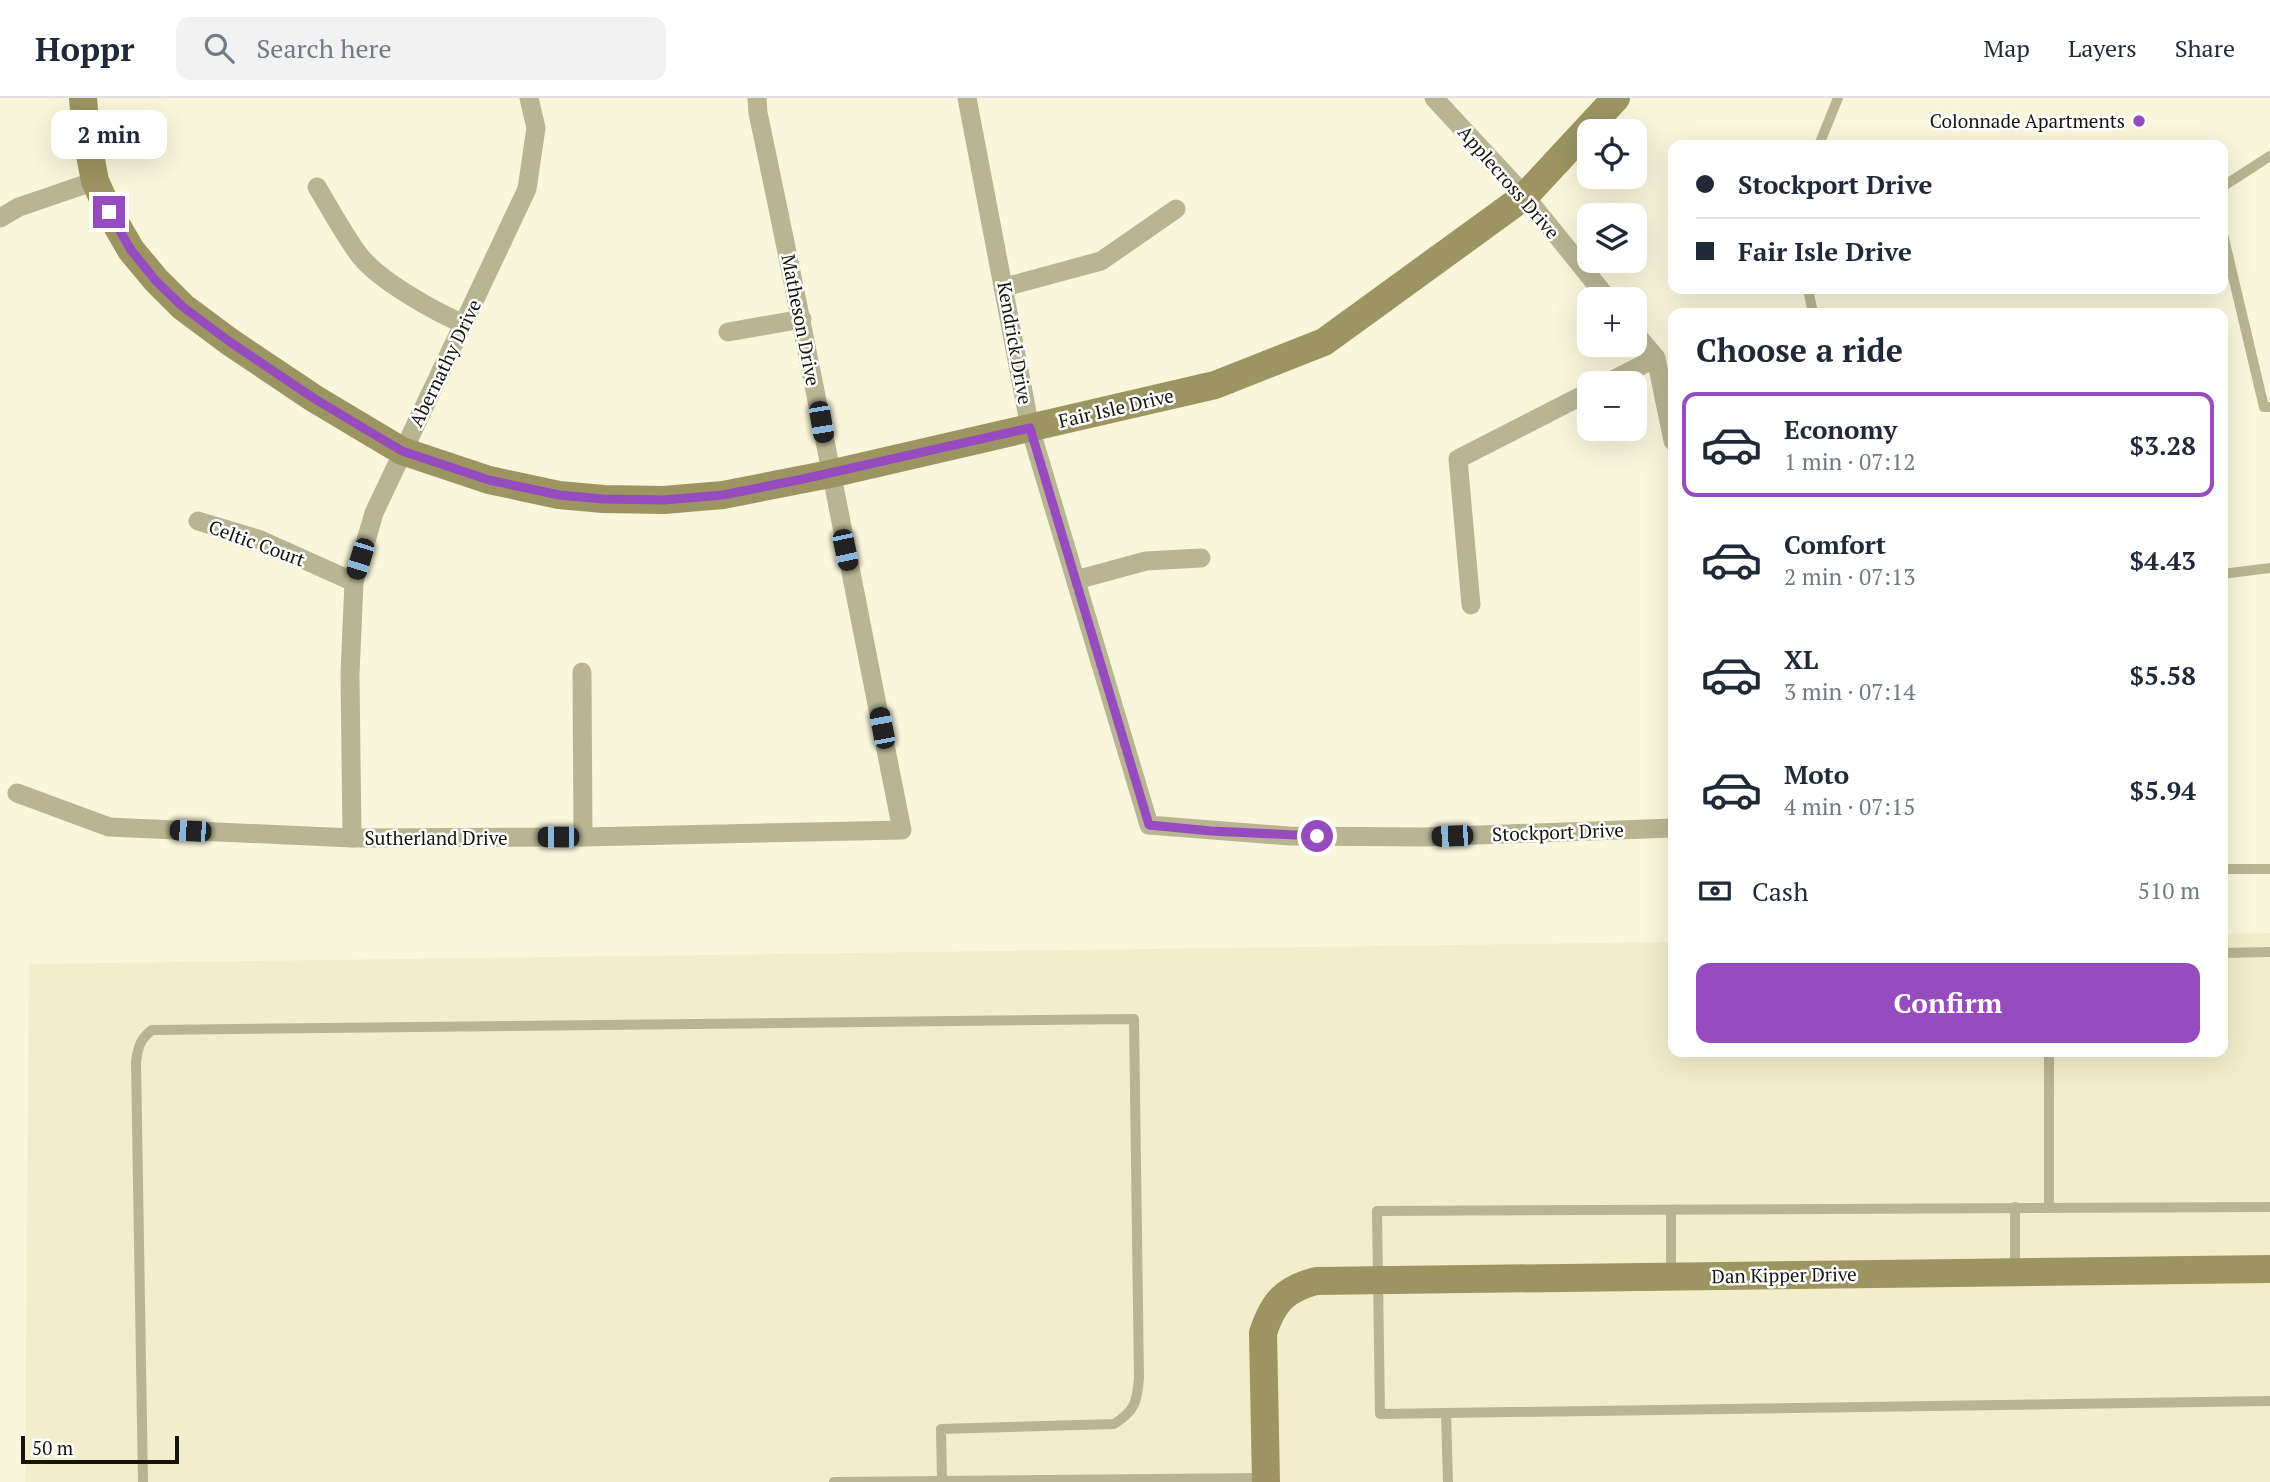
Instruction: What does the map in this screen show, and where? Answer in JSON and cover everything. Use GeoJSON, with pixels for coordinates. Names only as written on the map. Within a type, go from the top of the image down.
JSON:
{"type":"FeatureCollection","features":[{"type":"Feature","properties":{"kind":"street","name":"Fair Isle Drive"},"geometry":{"type":"LineString","coordinates":[[83,98],[86,134],[95,181],[131,250],[156,281],[183,307],[315,399],[402,451],[489,480],[559,495],[664,500],[723,495],[830,474],[1215,385],[1324,342],[1525,196],[1616,98]]}},
{"type":"Feature","properties":{"kind":"street","name":"Abernathy Drive"},"geometry":{"type":"LineString","coordinates":[[352,838],[351,674],[354,582],[374,513],[527,189],[536,128],[529,98]]}},
{"type":"Feature","properties":{"kind":"street","name":"Matheson Drive"},"geometry":{"type":"LineString","coordinates":[[757,98],[902,830]]}},
{"type":"Feature","properties":{"kind":"street","name":"Kendrick Drive"},"geometry":{"type":"LineString","coordinates":[[967,98],[1030,428],[1149,825]]}},
{"type":"Feature","properties":{"kind":"street","name":"Applecross Drive"},"geometry":{"type":"LineString","coordinates":[[1434,98],[1525,196],[1598,287]]}},
{"type":"Feature","properties":{"kind":"street"},"geometry":{"type":"LineString","coordinates":[[0,218],[19,207],[95,181]]}},
{"type":"Feature","properties":{"kind":"street"},"geometry":{"type":"LineString","coordinates":[[317,187],[362,258],[435,312],[464,324]]}},
{"type":"Feature","properties":{"kind":"street"},"geometry":{"type":"LineString","coordinates":[[1005,287],[1101,261],[1176,209]]}},
{"type":"Feature","properties":{"kind":"street"},"geometry":{"type":"LineString","coordinates":[[728,332],[802,319]]}},
{"type":"Feature","properties":{"kind":"street"},"geometry":{"type":"LineString","coordinates":[[1647,347],[1656,358],[1668,417]]}},
{"type":"Feature","properties":{"kind":"street"},"geometry":{"type":"LineString","coordinates":[[1631,371],[1656,358]]}},
{"type":"Feature","properties":{"kind":"street"},"geometry":{"type":"LineString","coordinates":[[1471,605],[1458,459],[1577,398]]}},
{"type":"Feature","properties":{"kind":"street","name":"Celtic Court"},"geometry":{"type":"LineString","coordinates":[[198,521],[258,539],[354,582]]}},
{"type":"Feature","properties":{"kind":"street"},"geometry":{"type":"LineString","coordinates":[[1076,580],[1146,561],[1201,558]]}},
{"type":"Feature","properties":{"kind":"street"},"geometry":{"type":"LineString","coordinates":[[582,672],[583,837]]}},
{"type":"Feature","properties":{"kind":"street","name":"Sutherland Drive"},"geometry":{"type":"LineString","coordinates":[[18,793],[109,827],[352,838],[583,837],[902,830]]}},
{"type":"Feature","properties":{"kind":"street","name":"Stockport Drive"},"geometry":{"type":"LineString","coordinates":[[1149,825],[1289,836],[1425,837],[1668,828]]}},
{"type":"Feature","properties":{"kind":"street","name":"Dan Kipper Drive"},"geometry":{"type":"LineString","coordinates":[[1266,1480],[1263,1333],[1268,1317],[1280,1299],[1299,1286],[1316,1281],[2270,1269]]}},
{"type":"Feature","properties":{"kind":"lane"},"geometry":{"type":"LineString","coordinates":[[1821,140],[1838,98]]}},
{"type":"Feature","properties":{"kind":"lane"},"geometry":{"type":"LineString","coordinates":[[2228,183],[2270,156]]}},
{"type":"Feature","properties":{"kind":"lane"},"geometry":{"type":"LineString","coordinates":[[2228,255],[2264,408],[2270,407]]}},
{"type":"Feature","properties":{"kind":"lane"},"geometry":{"type":"LineString","coordinates":[[2228,573],[2270,568]]}},
{"type":"Feature","properties":{"kind":"lane"},"geometry":{"type":"LineString","coordinates":[[2228,869],[2270,869]]}},
{"type":"Feature","properties":{"kind":"lane"},"geometry":{"type":"LineString","coordinates":[[2228,953],[2270,953]]}},
{"type":"Feature","properties":{"kind":"lane"},"geometry":{"type":"LineString","coordinates":[[143,1482],[136,1062],[138,1046],[152,1030],[1134,1019],[1139,1378],[1137,1399],[1128,1415],[1114,1424],[941,1429],[942,1481]]}},
{"type":"Feature","properties":{"kind":"lane"},"geometry":{"type":"LineString","coordinates":[[2049,1057],[2049,1207]]}},
{"type":"Feature","properties":{"kind":"lane"},"geometry":{"type":"LineString","coordinates":[[2015,1207],[2015,1272]]}},
{"type":"Feature","properties":{"kind":"lane"},"geometry":{"type":"LineString","coordinates":[[2270,1207],[1377,1211],[1380,1414],[2270,1401]]}},
{"type":"Feature","properties":{"kind":"lane"},"geometry":{"type":"LineString","coordinates":[[1671,1210],[1671,1277]]}},
{"type":"Feature","properties":{"kind":"lane"},"geometry":{"type":"LineString","coordinates":[[1446,1413],[1448,1482]]}},
{"type":"Feature","properties":{"kind":"lane"},"geometry":{"type":"LineString","coordinates":[[834,1482],[1266,1480]]}},
{"type":"Feature","properties":{"kind":"shaded area"},"geometry":{"type":"Polygon","coordinates":[[[2270,933],[2270,1482],[25,1482],[29,964],[1668,942],[1668,1057],[2228,1057],[2228,934],[2270,933]]]}},
{"type":"Feature","properties":{"kind":"place","name":"Colonnade Apartments"},"geometry":{"type":"Point","coordinates":[2139,121]}},
{"type":"Feature","properties":{"kind":"route"},"geometry":{"type":"LineString","coordinates":[[109,212],[131,250],[156,281],[183,307],[230,342],[315,399],[402,451],[489,480],[559,495],[603,499],[664,500],[723,495],[830,474],[1030,428],[1149,825],[1317,836]]}}]}
